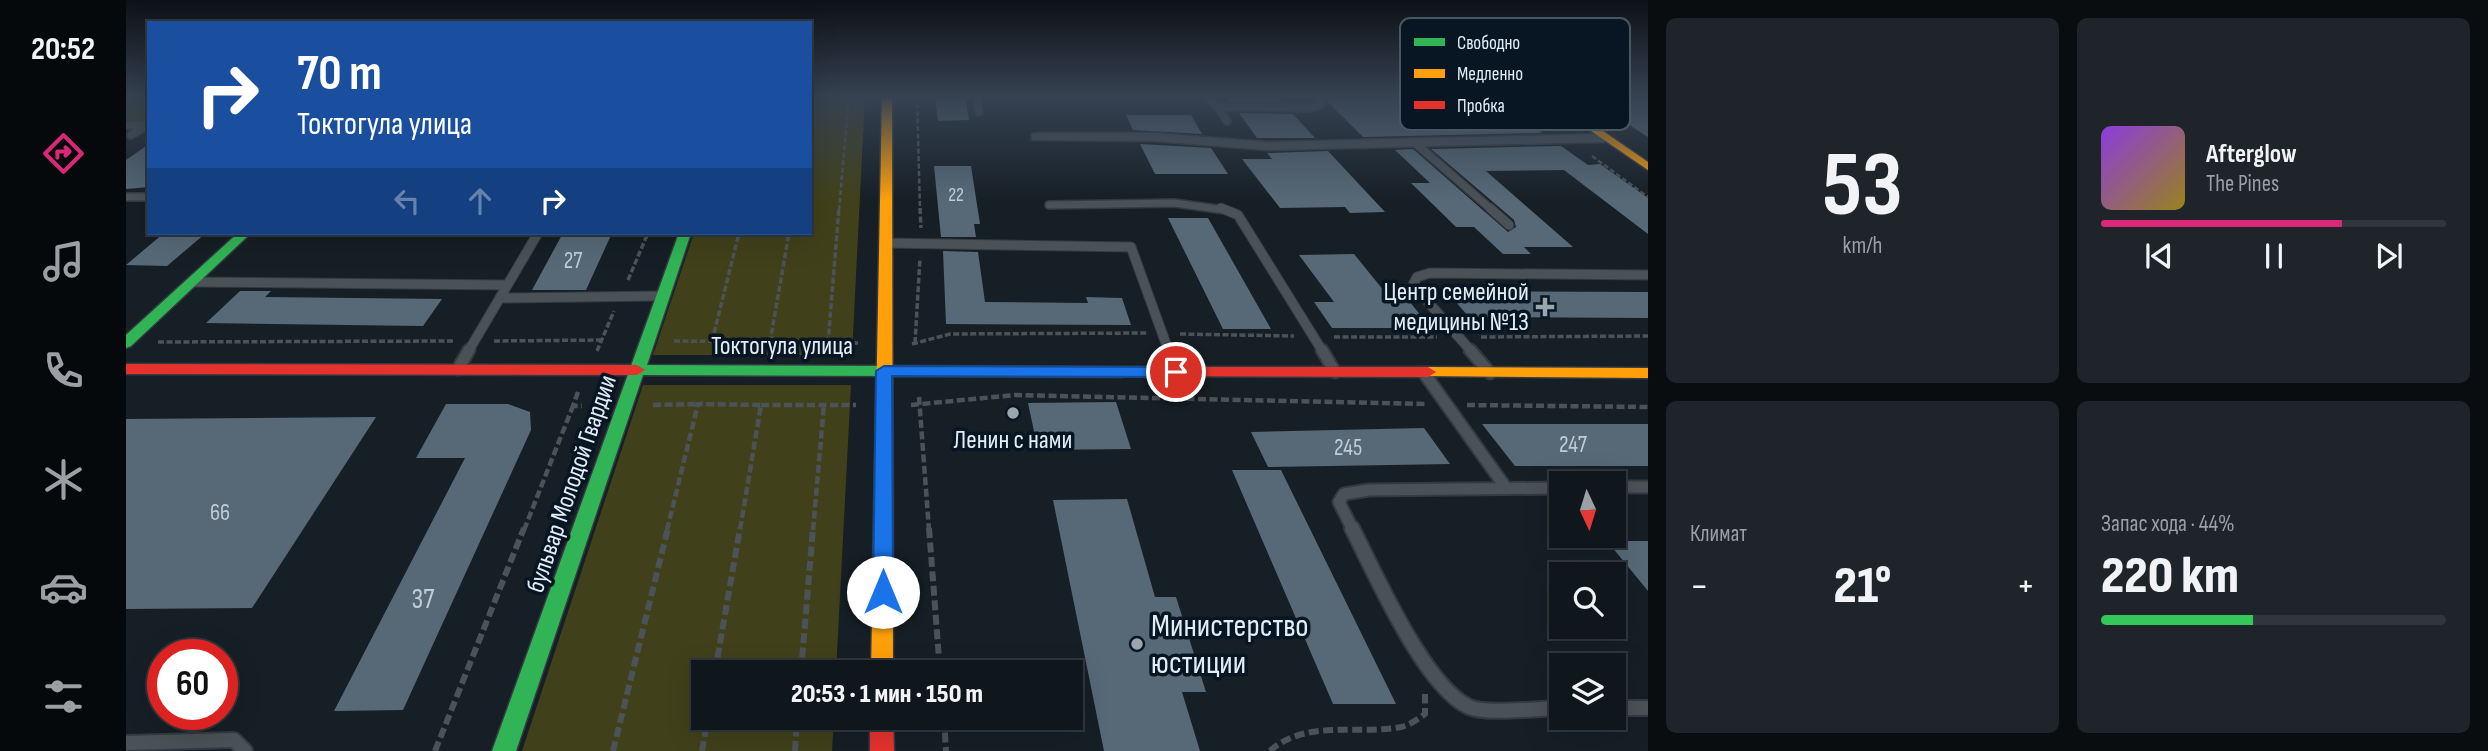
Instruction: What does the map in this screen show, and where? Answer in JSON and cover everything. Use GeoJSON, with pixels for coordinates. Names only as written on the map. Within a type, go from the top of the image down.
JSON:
{"type":"FeatureCollection","features":[{"type":"Feature","properties":{"kind":"main road"},"geometry":{"type":"LineString","coordinates":[[882,660],[887,131]]}},
{"type":"Feature","properties":{"kind":"main road"},"geometry":{"type":"LineString","coordinates":[[1594,131],[1648,167]]}},
{"type":"Feature","properties":{"kind":"main road"},"geometry":{"type":"LineString","coordinates":[[126,343],[243,235]]}},
{"type":"Feature","properties":{"kind":"main road","name":"бульвар Молодой Гвардии"},"geometry":{"type":"LineString","coordinates":[[504,751],[684,235]]}},
{"type":"Feature","properties":{"kind":"main road","name":"Токтогула улица"},"geometry":{"type":"LineString","coordinates":[[126,369],[1648,373]]}},
{"type":"Feature","properties":{"kind":"main road"},"geometry":{"type":"LineString","coordinates":[[882,730],[882,751]]}},
{"type":"Feature","properties":{"kind":"street"},"geometry":{"type":"LineString","coordinates":[[1037,137],[1154,137],[1268,146],[1604,138]]}},
{"type":"Feature","properties":{"kind":"lane"},"geometry":{"type":"LineString","coordinates":[[131,135],[138,131]]}},
{"type":"Feature","properties":{"kind":"lane"},"geometry":{"type":"LineString","coordinates":[[1415,142],[1509,225]]}},
{"type":"Feature","properties":{"kind":"lane"},"geometry":{"type":"LineString","coordinates":[[126,197],[147,197]]}},
{"type":"Feature","properties":{"kind":"lane"},"geometry":{"type":"LineString","coordinates":[[1049,205],[1198,203],[1224,207],[1238,215],[1335,372]]}},
{"type":"Feature","properties":{"kind":"lane"},"geometry":{"type":"LineString","coordinates":[[458,369],[537,235]]}},
{"type":"Feature","properties":{"kind":"lane"},"geometry":{"type":"LineString","coordinates":[[886,243],[1130,247],[1176,372]]}},
{"type":"Feature","properties":{"kind":"lane"},"geometry":{"type":"LineString","coordinates":[[1490,373],[1413,285],[1417,276],[1648,275]]}},
{"type":"Feature","properties":{"kind":"lane"},"geometry":{"type":"LineString","coordinates":[[191,282],[507,285]]}},
{"type":"Feature","properties":{"kind":"lane"},"geometry":{"type":"LineString","coordinates":[[499,298],[663,296]]}},
{"type":"Feature","properties":{"kind":"lane"},"geometry":{"type":"LineString","coordinates":[[1424,373],[1506,488]]}},
{"type":"Feature","properties":{"kind":"lane"},"geometry":{"type":"LineString","coordinates":[[1626,487],[1648,487]]}},
{"type":"Feature","properties":{"kind":"lane"},"geometry":{"type":"LineString","coordinates":[[1549,488],[1369,490],[1344,494],[1339,502],[1426,665],[1451,695],[1472,708],[1549,708]]}},
{"type":"Feature","properties":{"kind":"lane"},"geometry":{"type":"LineString","coordinates":[[1626,708],[1648,708]]}},
{"type":"Feature","properties":{"kind":"lane"},"geometry":{"type":"LineString","coordinates":[[126,743],[234,740],[245,751]]}},
{"type":"Feature","properties":{"kind":"path"},"geometry":{"type":"LineString","coordinates":[[828,343],[846,131]]}},
{"type":"Feature","properties":{"kind":"path"},"geometry":{"type":"LineString","coordinates":[[918,131],[921,244],[915,344],[950,334],[1648,336]]}},
{"type":"Feature","properties":{"kind":"path"},"geometry":{"type":"LineString","coordinates":[[712,341],[739,235]]}},
{"type":"Feature","properties":{"kind":"path"},"geometry":{"type":"LineString","coordinates":[[770,342],[789,235]]}},
{"type":"Feature","properties":{"kind":"path"},"geometry":{"type":"LineString","coordinates":[[126,343],[602,340]]}},
{"type":"Feature","properties":{"kind":"path"},"geometry":{"type":"LineString","coordinates":[[668,341],[859,343]]}},
{"type":"Feature","properties":{"kind":"path"},"geometry":{"type":"LineString","coordinates":[[435,751],[579,391]]}},
{"type":"Feature","properties":{"kind":"path"},"geometry":{"type":"LineString","coordinates":[[919,405],[1015,396],[1648,407]]}},
{"type":"Feature","properties":{"kind":"path"},"geometry":{"type":"LineString","coordinates":[[919,397],[939,660]]}},
{"type":"Feature","properties":{"kind":"path"},"geometry":{"type":"LineString","coordinates":[[613,751],[698,404]]}},
{"type":"Feature","properties":{"kind":"path"},"geometry":{"type":"LineString","coordinates":[[649,405],[857,405]]}},
{"type":"Feature","properties":{"kind":"path"},"geometry":{"type":"LineString","coordinates":[[717,660],[761,405]]}},
{"type":"Feature","properties":{"kind":"path"},"geometry":{"type":"LineString","coordinates":[[802,660],[824,405]]}},
{"type":"Feature","properties":{"kind":"path"},"geometry":{"type":"LineString","coordinates":[[573,406],[582,406]]}},
{"type":"Feature","properties":{"kind":"path"},"geometry":{"type":"LineString","coordinates":[[1270,751],[1274,744],[1308,733],[1404,727],[1425,714],[1426,665]]}},
{"type":"Feature","properties":{"kind":"path"},"geometry":{"type":"LineString","coordinates":[[702,751],[706,730]]}},
{"type":"Feature","properties":{"kind":"path"},"geometry":{"type":"LineString","coordinates":[[795,751],[796,730]]}},
{"type":"Feature","properties":{"kind":"path"},"geometry":{"type":"LineString","coordinates":[[945,730],[946,751]]}},
{"type":"Feature","properties":{"kind":"shaded area"},"geometry":{"type":"Polygon","coordinates":[[[812,131],[863,131],[852,355],[653,355],[693,235],[812,235],[812,131]]]}},
{"type":"Feature","properties":{"kind":"shaded area"},"geometry":{"type":"Polygon","coordinates":[[[643,385],[851,385],[837,660],[691,660],[691,730],[833,730],[832,751],[522,751],[643,385]]]}},
{"type":"Feature","properties":{"kind":"building"},"geometry":{"type":"Polygon","coordinates":[[[1151,131],[1200,131],[1202,134],[1151,131]]]}},
{"type":"Feature","properties":{"kind":"building"},"geometry":{"type":"Polygon","coordinates":[[[1252,131],[1309,131],[1315,138],[1257,138],[1252,131]]]}},
{"type":"Feature","properties":{"kind":"building"},"geometry":{"type":"Polygon","coordinates":[[[1357,131],[1542,133],[1363,137],[1357,131]]]}},
{"type":"Feature","properties":{"kind":"building"},"geometry":{"type":"Polygon","coordinates":[[[1140,144],[1211,148],[1228,174],[1155,174],[1140,144]]]}},
{"type":"Feature","properties":{"kind":"building"},"geometry":{"type":"Polygon","coordinates":[[[147,145],[147,187],[126,189],[126,160],[147,145]]]}},
{"type":"Feature","properties":{"kind":"building"},"geometry":{"type":"Polygon","coordinates":[[[1561,146],[1588,165],[1600,164],[1648,198],[1648,234],[1564,170],[1486,171],[1573,247],[1524,247],[1531,254],[1503,254],[1474,227],[1456,227],[1411,183],[1430,183],[1395,150],[1413,149],[1508,232],[1516,227],[1514,220],[1431,149],[1561,146]]]}},
{"type":"Feature","properties":{"kind":"building"},"geometry":{"type":"Polygon","coordinates":[[[1328,151],[1385,212],[1350,213],[1345,207],[1280,208],[1242,159],[1272,159],[1267,153],[1328,151]]]}},
{"type":"Feature","properties":{"kind":"building"},"geometry":{"type":"Polygon","coordinates":[[[934,166],[971,166],[980,224],[974,224],[976,237],[941,237],[934,166]]]}},
{"type":"Feature","properties":{"kind":"building"},"geometry":{"type":"Polygon","coordinates":[[[1168,218],[1208,218],[1271,329],[1223,329],[1168,218]]]}},
{"type":"Feature","properties":{"kind":"building"},"geometry":{"type":"Polygon","coordinates":[[[162,235],[204,235],[167,266],[126,265],[162,235]]]}},
{"type":"Feature","properties":{"kind":"building"},"geometry":{"type":"Polygon","coordinates":[[[562,235],[611,235],[586,290],[532,290],[562,235]]]}},
{"type":"Feature","properties":{"kind":"building"},"geometry":{"type":"Polygon","coordinates":[[[943,251],[978,252],[985,302],[1088,303],[1086,297],[1122,298],[1131,325],[946,324],[943,251]]]}},
{"type":"Feature","properties":{"kind":"building"},"geometry":{"type":"Polygon","coordinates":[[[1354,254],[1393,302],[1409,301],[1431,328],[1332,328],[1314,302],[1334,302],[1299,255],[1354,254]]]}},
{"type":"Feature","properties":{"kind":"building"},"geometry":{"type":"Polygon","coordinates":[[[240,291],[271,291],[265,297],[442,299],[423,326],[206,323],[240,291]]]}},
{"type":"Feature","properties":{"kind":"building"},"geometry":{"type":"Polygon","coordinates":[[[1446,291],[1648,292],[1648,318],[1469,317],[1446,291]]]}},
{"type":"Feature","properties":{"kind":"building"},"geometry":{"type":"Polygon","coordinates":[[[1116,402],[1131,449],[1038,450],[1028,403],[1116,402]]]}},
{"type":"Feature","properties":{"kind":"building"},"geometry":{"type":"Polygon","coordinates":[[[446,404],[508,404],[530,412],[531,430],[403,710],[334,711],[465,458],[416,458],[446,404]]]}},
{"type":"Feature","properties":{"kind":"building"},"geometry":{"type":"Polygon","coordinates":[[[376,417],[252,608],[126,609],[126,419],[376,417]]]}},
{"type":"Feature","properties":{"kind":"building"},"geometry":{"type":"Polygon","coordinates":[[[1482,424],[1648,424],[1648,466],[1515,466],[1482,424]]]}},
{"type":"Feature","properties":{"kind":"building"},"geometry":{"type":"Polygon","coordinates":[[[1424,428],[1450,464],[1268,467],[1251,432],[1424,428]]]}},
{"type":"Feature","properties":{"kind":"building"},"geometry":{"type":"Polygon","coordinates":[[[1232,470],[1281,470],[1396,704],[1333,704],[1232,470]]]}},
{"type":"Feature","properties":{"kind":"building","name":"Министерство юстиции"},"geometry":{"type":"Polygon","coordinates":[[[1127,499],[1155,597],[1176,597],[1206,692],[1182,692],[1200,751],[1104,751],[1053,500],[1127,499]]]}},
{"type":"Feature","properties":{"kind":"building"},"geometry":{"type":"Polygon","coordinates":[[[1626,541],[1648,541],[1648,591],[1626,562],[1613,548],[1626,548],[1626,541]]]}},
{"type":"Feature","properties":{"kind":"traffic: fast"},"geometry":{"type":"LineString","coordinates":[[126,343],[243,235]]}},
{"type":"Feature","properties":{"kind":"traffic: fast"},"geometry":{"type":"LineString","coordinates":[[504,751],[684,235]]}},
{"type":"Feature","properties":{"kind":"traffic: fast"},"geometry":{"type":"LineString","coordinates":[[637,370],[1122,372]]}},
{"type":"Feature","properties":{"kind":"traffic: slow"},"geometry":{"type":"LineString","coordinates":[[882,660],[887,131]]}},
{"type":"Feature","properties":{"kind":"traffic: slow"},"geometry":{"type":"LineString","coordinates":[[1596,131],[1648,167]]}},
{"type":"Feature","properties":{"kind":"traffic: slow"},"geometry":{"type":"LineString","coordinates":[[1428,372],[1648,373]]}},
{"type":"Feature","properties":{"kind":"traffic: jam"},"geometry":{"type":"LineString","coordinates":[[126,369],[637,370]]}},
{"type":"Feature","properties":{"kind":"traffic: jam"},"geometry":{"type":"LineString","coordinates":[[1122,372],[1428,372]]}},
{"type":"Feature","properties":{"kind":"traffic: jam"},"geometry":{"type":"LineString","coordinates":[[882,730],[882,751]]}},
{"type":"Feature","properties":{"kind":"place","name":"Центр семейной медицины №13"},"geometry":{"type":"Point","coordinates":[1545,307]}},
{"type":"Feature","properties":{"kind":"place","name":"Ленин с нами"},"geometry":{"type":"Point","coordinates":[1013,413]}},
{"type":"Feature","properties":{"kind":"place","name":"Министерство юстиции"},"geometry":{"type":"Point","coordinates":[1137,644]}},
{"type":"Feature","properties":{"kind":"route"},"geometry":{"type":"LineString","coordinates":[[883,592],[884,371],[1176,372]]}}]}
